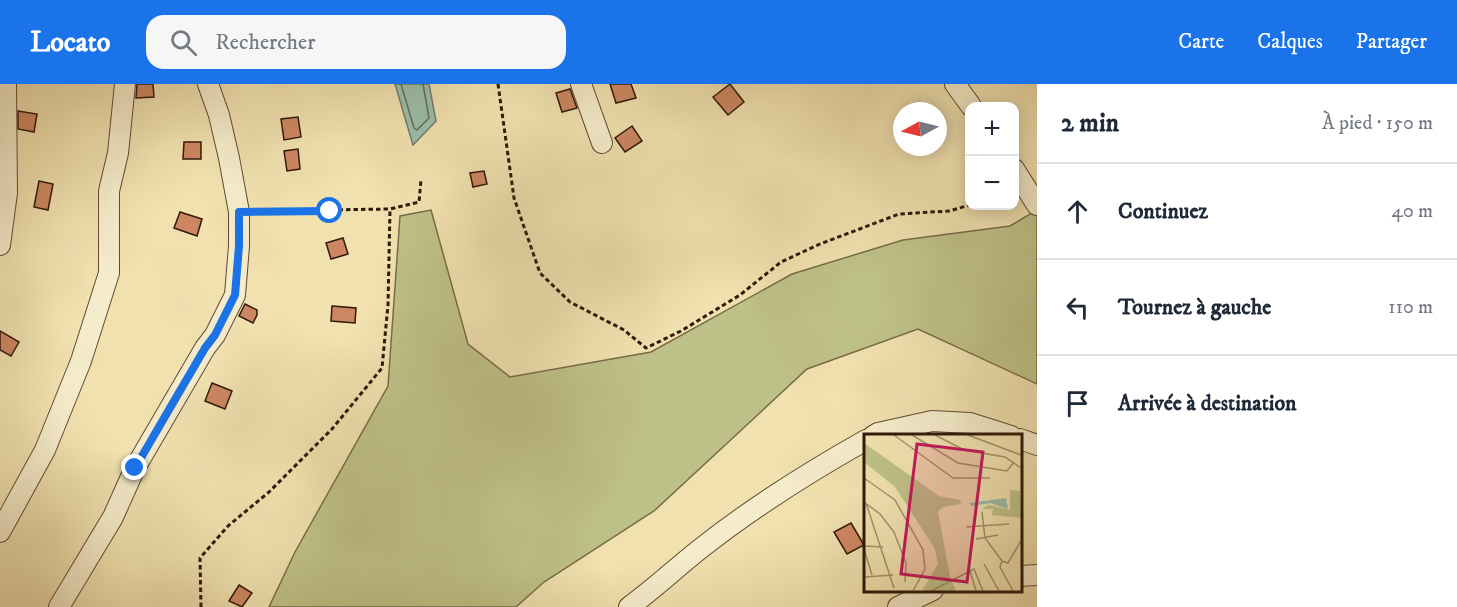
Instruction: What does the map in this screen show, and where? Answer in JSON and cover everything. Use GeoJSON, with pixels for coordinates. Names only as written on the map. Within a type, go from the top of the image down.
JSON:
{"type":"FeatureCollection","features":[{"type":"Feature","properties":{"kind":"street"},"geometry":{"type":"LineString","coordinates":[[0,245],[7,193],[6,84]]}},
{"type":"Feature","properties":{"kind":"street"},"geometry":{"type":"LineString","coordinates":[[0,532],[45,450],[81,361],[109,273],[109,191],[118,153],[125,84]]}},
{"type":"Feature","properties":{"kind":"street"},"geometry":{"type":"LineString","coordinates":[[59,607],[113,517],[135,468],[205,348],[215,335],[235,295],[239,212],[221,126],[208,84]]}},
{"type":"Feature","properties":{"kind":"street"},"geometry":{"type":"LineString","coordinates":[[581,84],[602,143]]}},
{"type":"Feature","properties":{"kind":"street"},"geometry":{"type":"LineString","coordinates":[[955,84],[968,102]]}},
{"type":"Feature","properties":{"kind":"street"},"geometry":{"type":"LineString","coordinates":[[1019,177],[1037,205]]}},
{"type":"Feature","properties":{"kind":"street"},"geometry":{"type":"LineString","coordinates":[[876,434],[932,421],[970,423],[1005,434]]}},
{"type":"Feature","properties":{"kind":"street"},"geometry":{"type":"LineString","coordinates":[[1022,440],[1037,445]]}},
{"type":"Feature","properties":{"kind":"street"},"geometry":{"type":"LineString","coordinates":[[629,607],[701,548],[825,463],[864,441]]}},
{"type":"Feature","properties":{"kind":"street"},"geometry":{"type":"LineString","coordinates":[[1022,576],[1037,575]]}},
{"type":"Feature","properties":{"kind":"street"},"geometry":{"type":"LineString","coordinates":[[898,607],[931,592]]}},
{"type":"Feature","properties":{"kind":"path"},"geometry":{"type":"LineString","coordinates":[[498,84],[514,198],[540,273],[570,302],[624,330],[646,348],[681,331],[740,295],[781,262],[820,244],[899,214],[949,211],[965,206]]}},
{"type":"Feature","properties":{"kind":"path"},"geometry":{"type":"LineString","coordinates":[[239,212],[390,208],[419,202],[420,180]]}},
{"type":"Feature","properties":{"kind":"path"},"geometry":{"type":"LineString","coordinates":[[201,607],[200,558],[228,526],[269,492],[332,429],[382,368],[388,304],[390,208]]}},
{"type":"Feature","properties":{"kind":"green space"},"geometry":{"type":"Polygon","coordinates":[[[431,210],[468,344],[510,377],[651,352],[792,274],[903,240],[1010,226],[1037,210],[1037,384],[918,329],[807,369],[654,511],[544,582],[516,607],[269,607],[295,552],[388,386],[400,216],[431,210]]]}},
{"type":"Feature","properties":{"kind":"water"},"geometry":{"type":"Polygon","coordinates":[[[395,84],[429,84],[436,121],[413,145],[395,84]]]}},
{"type":"Feature","properties":{"kind":"building"},"geometry":{"type":"Polygon","coordinates":[[[137,84],[153,84],[154,97],[136,98],[137,84]]]}},
{"type":"Feature","properties":{"kind":"building"},"geometry":{"type":"Polygon","coordinates":[[[610,84],[631,84],[636,98],[616,103],[610,84]]]}},
{"type":"Feature","properties":{"kind":"building"},"geometry":{"type":"Polygon","coordinates":[[[730,84],[744,102],[728,115],[713,97],[730,84]]]}},
{"type":"Feature","properties":{"kind":"building"},"geometry":{"type":"Polygon","coordinates":[[[570,89],[577,108],[562,112],[556,93],[570,89]]]}},
{"type":"Feature","properties":{"kind":"building"},"geometry":{"type":"Polygon","coordinates":[[[18,111],[37,114],[34,132],[18,129],[18,111]]]}},
{"type":"Feature","properties":{"kind":"building"},"geometry":{"type":"Polygon","coordinates":[[[298,117],[301,137],[284,140],[281,119],[298,117]]]}},
{"type":"Feature","properties":{"kind":"building"},"geometry":{"type":"Polygon","coordinates":[[[632,126],[642,141],[625,152],[615,138],[632,126]]]}},
{"type":"Feature","properties":{"kind":"building"},"geometry":{"type":"Polygon","coordinates":[[[184,142],[201,142],[201,159],[183,159],[184,142]]]}},
{"type":"Feature","properties":{"kind":"building"},"geometry":{"type":"Polygon","coordinates":[[[298,149],[300,169],[287,171],[284,151],[298,149]]]}},
{"type":"Feature","properties":{"kind":"building"},"geometry":{"type":"Polygon","coordinates":[[[484,171],[487,184],[473,187],[470,173],[484,171]]]}},
{"type":"Feature","properties":{"kind":"building"},"geometry":{"type":"Polygon","coordinates":[[[39,181],[53,184],[48,210],[34,207],[39,181]]]}},
{"type":"Feature","properties":{"kind":"building"},"geometry":{"type":"Polygon","coordinates":[[[180,212],[202,219],[197,236],[174,228],[180,212]]]}},
{"type":"Feature","properties":{"kind":"building"},"geometry":{"type":"Polygon","coordinates":[[[343,238],[348,254],[331,259],[326,243],[343,238]]]}},
{"type":"Feature","properties":{"kind":"building"},"geometry":{"type":"Polygon","coordinates":[[[245,304],[257,310],[253,323],[239,316],[245,304]]]}},
{"type":"Feature","properties":{"kind":"building"},"geometry":{"type":"Polygon","coordinates":[[[332,306],[356,308],[355,323],[331,321],[332,306]]]}},
{"type":"Feature","properties":{"kind":"building"},"geometry":{"type":"Polygon","coordinates":[[[0,331],[19,342],[11,356],[0,350],[0,331]]]}},
{"type":"Feature","properties":{"kind":"building"},"geometry":{"type":"Polygon","coordinates":[[[212,383],[232,391],[225,409],[205,401],[212,383]]]}},
{"type":"Feature","properties":{"kind":"building"},"geometry":{"type":"Polygon","coordinates":[[[851,523],[864,545],[847,554],[834,532],[851,523]]]}},
{"type":"Feature","properties":{"kind":"building"},"geometry":{"type":"Polygon","coordinates":[[[239,585],[252,593],[242,607],[229,601],[239,585]]]}},
{"type":"Feature","properties":{"kind":"route"},"geometry":{"type":"LineString","coordinates":[[135,468],[205,348],[215,335],[235,295],[239,212],[330,211]]}}]}
